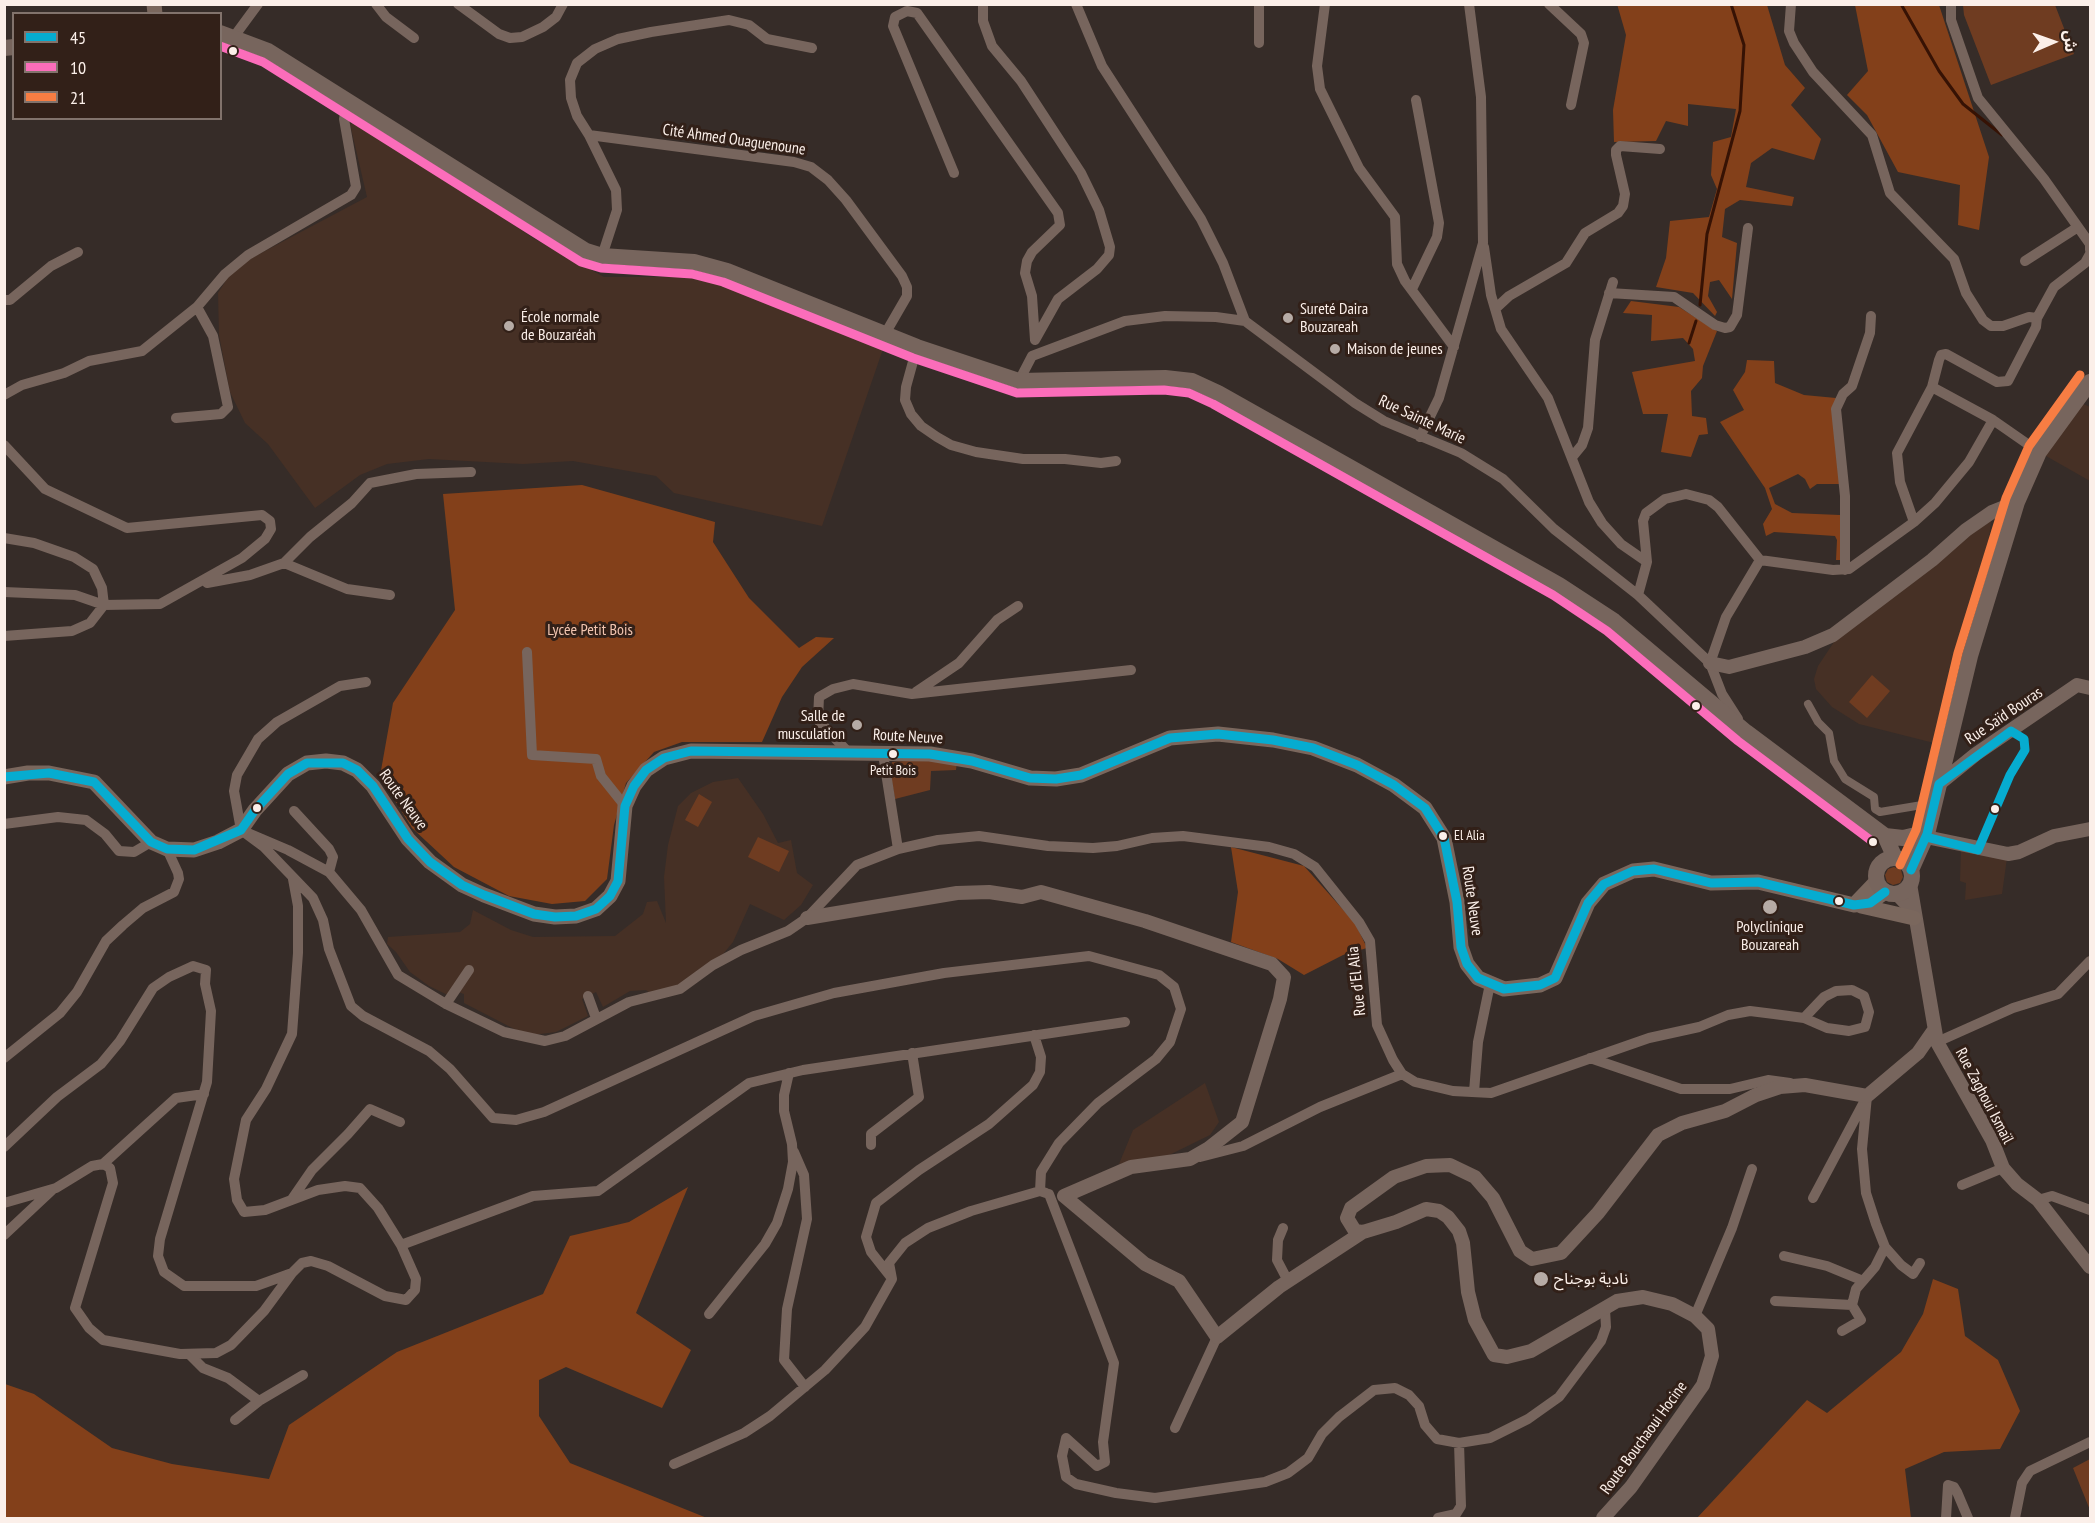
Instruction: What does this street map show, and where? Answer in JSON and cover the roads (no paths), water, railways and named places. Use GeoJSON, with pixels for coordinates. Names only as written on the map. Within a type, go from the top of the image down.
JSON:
{"type":"FeatureCollection","features":[{"type":"Feature","properties":{"kind":"main road"},"geometry":{"type":"LineString","coordinates":[[227,36],[268,51],[348,99],[586,251],[602,256],[694,261],[727,271],[917,347],[1019,381],[1165,378],[1192,381],[1218,393],[1559,585],[1614,621],[1746,732],[1885,836],[1903,838],[1925,831]]}},
{"type":"Feature","properties":{"kind":"main road"},"geometry":{"type":"LineString","coordinates":[[1857,906],[1873,902],[1925,831],[1940,784],[1970,656],[2017,502],[2038,452],[2091,382]]}},
{"type":"Feature","properties":{"kind":"main road","name":"Route Neuve"},"geometry":{"type":"LineString","coordinates":[[4,777],[28,773],[49,773],[94,782],[151,842],[167,849],[194,850],[218,842],[241,830],[255,810],[288,774],[307,763],[326,761],[343,763],[357,770],[373,786],[408,839],[430,862],[462,885],[534,914],[555,917],[576,916],[596,909],[610,896],[618,881],[625,806],[634,786],[646,770],[664,758],[691,751],[930,754],[972,761],[1030,778],[1056,779],[1081,775],[1170,738],[1218,734],[1273,740],[1313,748],[1357,765],[1394,785],[1425,808],[1443,838],[1457,902],[1461,947],[1467,964],[1478,978],[1490,984]]}},
{"type":"Feature","properties":{"kind":"main road"},"geometry":{"type":"LineString","coordinates":[[1885,836],[1895,875]]}},
{"type":"Feature","properties":{"kind":"main road"},"geometry":{"type":"LineString","coordinates":[[1490,984],[1504,989],[1540,985],[1555,978],[1588,903],[1604,885],[1634,871],[1654,869],[1711,883],[1758,882],[1857,906],[1913,914]]}},
{"type":"Feature","properties":{"kind":"street"},"geometry":{"type":"LineString","coordinates":[[227,36],[258,4]]}},
{"type":"Feature","properties":{"kind":"street"},"geometry":{"type":"LineString","coordinates":[[376,4],[386,17],[414,38]]}},
{"type":"Feature","properties":{"kind":"street"},"geometry":{"type":"LineString","coordinates":[[458,4],[499,34],[510,38],[522,37],[543,27],[556,17],[563,4]]}},
{"type":"Feature","properties":{"kind":"street"},"geometry":{"type":"LineString","coordinates":[[983,4],[982,21],[992,46],[1021,81],[1081,173],[1099,210],[1110,247],[1109,255],[1097,269],[1058,299],[1035,340]]}},
{"type":"Feature","properties":{"kind":"street"},"geometry":{"type":"LineString","coordinates":[[1076,4],[1102,66],[1201,219],[1223,263],[1245,321]]}},
{"type":"Feature","properties":{"kind":"street"},"geometry":{"type":"LineString","coordinates":[[1259,4],[1259,43]]}},
{"type":"Feature","properties":{"kind":"street"},"geometry":{"type":"LineString","coordinates":[[1325,4],[1317,66],[1320,89],[1359,168],[1395,217],[1397,264],[1454,347]]}},
{"type":"Feature","properties":{"kind":"street"},"geometry":{"type":"LineString","coordinates":[[1469,4],[1481,97],[1483,243],[1502,329],[1548,398],[1573,456],[1589,502],[1602,523],[1621,544],[1647,562]]}},
{"type":"Feature","properties":{"kind":"street"},"geometry":{"type":"LineString","coordinates":[[1549,4],[1581,34],[1584,43],[1571,105]]}},
{"type":"Feature","properties":{"kind":"street"},"geometry":{"type":"LineString","coordinates":[[1791,4],[1789,32],[1794,44],[1813,72],[1872,135],[1890,193],[1954,258],[1966,293],[1983,320],[1991,326],[2003,326],[2029,317],[2037,318]]}},
{"type":"Feature","properties":{"kind":"street"},"geometry":{"type":"LineString","coordinates":[[1914,522],[1900,482],[1897,453],[1932,387],[1941,355],[1946,354],[1998,382],[2008,381],[2054,286],[2085,263],[2091,252],[2078,227],[2044,179],[1978,98],[1951,20],[1951,4]]}},
{"type":"Feature","properties":{"kind":"street"},"geometry":{"type":"LineString","coordinates":[[954,173],[893,26],[896,17],[907,11],[917,13],[1058,213],[1060,225],[1032,252],[1027,261],[1025,273],[1032,296],[1035,340],[1032,356],[1019,381]]}},
{"type":"Feature","properties":{"kind":"street"},"geometry":{"type":"LineString","coordinates":[[602,256],[617,210],[616,190],[577,116],[571,98],[570,80],[577,63],[595,49],[618,39],[729,20],[749,25],[767,39],[812,48]]}},
{"type":"Feature","properties":{"kind":"street"},"geometry":{"type":"LineString","coordinates":[[4,395],[22,385],[64,373],[89,361],[141,351],[197,308],[225,274],[248,255],[351,195],[356,187],[344,119],[348,99]]}},
{"type":"Feature","properties":{"kind":"street"},"geometry":{"type":"LineString","coordinates":[[1412,289],[1437,237],[1439,223],[1416,100]]}},
{"type":"Feature","properties":{"kind":"street","name":"Cité Ahmed Ouaguenoune"},"geometry":{"type":"LineString","coordinates":[[589,135],[811,166],[828,180],[846,200],[902,276],[907,287],[907,296],[885,334]]}},
{"type":"Feature","properties":{"kind":"street"},"geometry":{"type":"LineString","coordinates":[[1496,309],[1509,296],[1566,263],[1585,233],[1618,213],[1625,194],[1616,155],[1616,150],[1620,146],[1659,149]]}},
{"type":"Feature","properties":{"kind":"street"},"geometry":{"type":"LineString","coordinates":[[2025,261],[2078,227]]}},
{"type":"Feature","properties":{"kind":"street"},"geometry":{"type":"LineString","coordinates":[[1573,456],[1582,445],[1588,428],[1595,340],[1611,287],[1674,297],[1715,325],[1730,327],[1736,320],[1748,228]]}},
{"type":"Feature","properties":{"kind":"street"},"geometry":{"type":"LineString","coordinates":[[1420,437],[1439,398],[1483,243]]}},
{"type":"Feature","properties":{"kind":"street"},"geometry":{"type":"LineString","coordinates":[[4,300],[10,300],[51,266],[78,252]]}},
{"type":"Feature","properties":{"kind":"street"},"geometry":{"type":"LineString","coordinates":[[176,418],[221,414],[228,407],[213,336],[197,308]]}},
{"type":"Feature","properties":{"kind":"street","name":"Rue Sainte Marie"},"geometry":{"type":"LineString","coordinates":[[1032,356],[1125,321],[1165,316],[1216,317],[1245,321],[1384,422],[1461,453],[1503,479],[1554,529],[1638,595],[1710,663],[1722,694],[1746,732]]}},
{"type":"Feature","properties":{"kind":"street"},"geometry":{"type":"LineString","coordinates":[[1845,570],[1845,496],[1836,410],[1843,394],[1852,386],[1870,333],[1871,316]]}},
{"type":"Feature","properties":{"kind":"street"},"geometry":{"type":"LineString","coordinates":[[917,347],[905,399],[911,414],[921,426],[937,437],[951,445],[976,452],[1023,459],[1065,459],[1101,464],[1116,461]]}},
{"type":"Feature","properties":{"kind":"street"},"geometry":{"type":"LineString","coordinates":[[1932,387],[1993,420],[2038,452]]}},
{"type":"Feature","properties":{"kind":"street"},"geometry":{"type":"LineString","coordinates":[[1638,595],[1647,562],[1643,521],[1646,513],[1665,499],[1686,494],[1699,496],[1718,507],[1760,560],[1845,570],[1860,563],[1914,522],[1957,478],[1993,420]]}},
{"type":"Feature","properties":{"kind":"street"},"geometry":{"type":"LineString","coordinates":[[4,445],[45,489],[127,528],[262,515],[270,521],[271,529],[265,539],[242,558],[198,585],[160,604],[104,605],[75,595],[4,592]]}},
{"type":"Feature","properties":{"kind":"street"},"geometry":{"type":"LineString","coordinates":[[198,585],[250,575],[284,563],[310,537],[352,503],[370,483],[416,474],[471,472]]}},
{"type":"Feature","properties":{"kind":"street"},"geometry":{"type":"LineString","coordinates":[[1760,560],[1726,618],[1710,663],[1729,667],[1805,646],[1833,635],[1914,574],[1975,524],[1992,512],[2017,502]]}},
{"type":"Feature","properties":{"kind":"street"},"geometry":{"type":"LineString","coordinates":[[4,538],[34,543],[64,554],[93,569],[102,588],[104,605],[90,623],[72,631],[4,636]]}},
{"type":"Feature","properties":{"kind":"street"},"geometry":{"type":"LineString","coordinates":[[284,563],[347,589],[390,595]]}},
{"type":"Feature","properties":{"kind":"street"},"geometry":{"type":"LineString","coordinates":[[912,694],[959,663],[997,620],[1018,606]]}},
{"type":"Feature","properties":{"kind":"street"},"geometry":{"type":"LineString","coordinates":[[527,652],[532,755],[596,759],[601,776],[625,806]]}},
{"type":"Feature","properties":{"kind":"street"},"geometry":{"type":"LineString","coordinates":[[848,752],[818,720],[819,697],[833,689],[853,684],[912,694],[1131,670]]}},
{"type":"Feature","properties":{"kind":"street","name":"Rue Saïd Bouras"},"geometry":{"type":"LineString","coordinates":[[1940,784],[1976,754],[2084,687],[2091,680]]}},
{"type":"Feature","properties":{"kind":"street"},"geometry":{"type":"LineString","coordinates":[[366,682],[340,686],[278,722],[258,739],[237,775],[234,791],[241,830],[264,847],[313,898],[323,920],[329,949],[351,1006],[363,1016],[429,1051],[450,1069],[493,1118],[516,1120],[544,1112],[754,1016],[834,993],[944,973],[1089,956],[1159,975],[1174,987],[1181,1009],[1170,1042],[1156,1059],[1098,1103],[1059,1143],[1041,1172],[1045,1192],[1114,1363],[1103,1442],[1105,1462],[1097,1466],[1066,1438],[1062,1456],[1066,1477],[1076,1484],[1116,1493],[1155,1498],[1265,1482],[1288,1473],[1308,1458],[1322,1434],[1358,1401],[1374,1390],[1395,1388],[1409,1395],[1419,1406],[1425,1425],[1437,1439],[1459,1443],[1490,1438],[1528,1419],[1559,1397],[1601,1341],[1606,1327],[1605,1309]]}},
{"type":"Feature","properties":{"kind":"street"},"geometry":{"type":"LineString","coordinates":[[1808,704],[1818,722],[1829,733],[1834,761],[1845,779],[1874,797],[1875,809],[1880,812],[1934,802]]}},
{"type":"Feature","properties":{"kind":"street"},"geometry":{"type":"LineString","coordinates":[[883,754],[898,849]]}},
{"type":"Feature","properties":{"kind":"street"},"geometry":{"type":"LineString","coordinates":[[241,830],[311,860],[329,872],[333,857],[329,849],[294,811]]}},
{"type":"Feature","properties":{"kind":"street"},"geometry":{"type":"LineString","coordinates":[[4,824],[58,817],[86,820],[105,834],[119,851],[134,852],[151,842]]}},
{"type":"Feature","properties":{"kind":"street"},"geometry":{"type":"LineString","coordinates":[[1925,831],[2007,854],[2019,852],[2054,836],[2091,829]]}},
{"type":"Feature","properties":{"kind":"street","name":"Rue d'El Alia"},"geometry":{"type":"LineString","coordinates":[[329,872],[361,910],[398,975],[446,1004],[504,1032],[545,1041],[565,1036],[629,1002],[680,989],[713,965],[741,950],[788,931],[807,918],[856,865],[898,849],[938,840],[979,836],[1048,846],[1092,848],[1117,846],[1152,837],[1183,836],[1269,847],[1294,854],[1315,867],[1359,922],[1370,941],[1377,1025],[1402,1074]]}},
{"type":"Feature","properties":{"kind":"street"},"geometry":{"type":"LineString","coordinates":[[4,1059],[60,1013],[77,992],[106,941],[143,908],[174,892],[179,879],[167,849]]}},
{"type":"Feature","properties":{"kind":"street"},"geometry":{"type":"LineString","coordinates":[[1895,875],[1913,914]]}},
{"type":"Feature","properties":{"kind":"street"},"geometry":{"type":"LineString","coordinates":[[107,1164],[113,1183],[75,1308],[89,1328],[103,1340],[189,1354],[216,1353],[231,1345],[264,1311],[302,1263],[311,1261],[328,1266],[385,1296],[406,1300],[415,1290],[416,1279],[401,1245],[378,1208],[360,1188],[345,1186],[318,1190],[265,1210],[244,1212],[237,1200],[234,1179],[246,1120],[271,1079],[292,1034],[298,953],[298,906],[293,879]]}},
{"type":"Feature","properties":{"kind":"street"},"geometry":{"type":"LineString","coordinates":[[807,918],[957,893],[988,892],[1023,897],[1041,892],[1145,921],[1272,964],[1284,977],[1280,999],[1242,1122],[1209,1148],[1190,1159]]}},
{"type":"Feature","properties":{"kind":"street","name":"Rue Zaghoui Ismaïl"},"geometry":{"type":"LineString","coordinates":[[1913,914],[1935,1036],[1992,1140],[2003,1168],[2017,1184],[2038,1200],[2091,1267]]}},
{"type":"Feature","properties":{"kind":"street"},"geometry":{"type":"LineString","coordinates":[[1813,1198],[1867,1096],[1935,1036],[2058,994],[2091,961]]}},
{"type":"Feature","properties":{"kind":"street"},"geometry":{"type":"LineString","coordinates":[[4,1147],[57,1097],[101,1064],[120,1041],[153,988],[169,977],[193,966],[206,970],[205,984],[211,1011],[211,1047],[204,1094],[159,1239],[158,1256],[164,1272],[178,1284],[202,1288],[255,1286],[292,1273]]}},
{"type":"Feature","properties":{"kind":"street"},"geometry":{"type":"LineString","coordinates":[[446,1004],[469,970]]}},
{"type":"Feature","properties":{"kind":"street"},"geometry":{"type":"LineString","coordinates":[[1474,1092],[1478,1042],[1490,984]]}},
{"type":"Feature","properties":{"kind":"street"},"geometry":{"type":"LineString","coordinates":[[1064,1196],[1131,1167],[1190,1159],[1243,1146],[1320,1107],[1402,1074],[1415,1082],[1453,1091],[1491,1093],[1649,1038],[1699,1027],[1728,1015],[1750,1011],[1804,1018],[1827,1028],[1849,1031],[1865,1027],[1869,1012],[1864,996],[1852,990],[1836,992],[1824,997],[1804,1018]]}},
{"type":"Feature","properties":{"kind":"street"},"geometry":{"type":"LineString","coordinates":[[588,996],[596,1018]]}},
{"type":"Feature","properties":{"kind":"street"},"geometry":{"type":"LineString","coordinates":[[401,1245],[533,1196],[598,1191],[749,1083],[789,1073],[912,1053],[1125,1022]]}},
{"type":"Feature","properties":{"kind":"street"},"geometry":{"type":"LineString","coordinates":[[892,1279],[871,1252],[866,1237],[876,1203],[919,1170],[989,1124],[1033,1085],[1040,1072],[1041,1057],[1034,1035]]}},
{"type":"Feature","properties":{"kind":"street"},"geometry":{"type":"LineString","coordinates":[[871,1145],[871,1134],[919,1098],[912,1053]]}},
{"type":"Feature","properties":{"kind":"street"},"geometry":{"type":"LineString","coordinates":[[1590,1058],[1681,1089],[1730,1089],[1768,1080],[1805,1084],[1867,1096]]}},
{"type":"Feature","properties":{"kind":"street"},"geometry":{"type":"LineString","coordinates":[[789,1073],[784,1095],[784,1111],[792,1149],[804,1175],[808,1194],[807,1219],[787,1309],[784,1360],[805,1387]]}},
{"type":"Feature","properties":{"kind":"street"},"geometry":{"type":"LineString","coordinates":[[1363,1232],[1355,1231],[1347,1218],[1351,1208],[1369,1193],[1405,1173],[1426,1166],[1450,1165],[1475,1177],[1493,1198],[1520,1251],[1533,1259],[1561,1253],[1598,1213],[1658,1135],[1682,1123],[1725,1111],[1756,1095],[1780,1087],[1805,1084]]}},
{"type":"Feature","properties":{"kind":"street"},"geometry":{"type":"LineString","coordinates":[[4,1235],[56,1188],[92,1166],[107,1164],[176,1098],[204,1094]]}},
{"type":"Feature","properties":{"kind":"street"},"geometry":{"type":"LineString","coordinates":[[1867,1096],[1862,1149],[1866,1193],[1885,1247],[1913,1274],[1920,1263]]}},
{"type":"Feature","properties":{"kind":"street"},"geometry":{"type":"LineString","coordinates":[[292,1199],[312,1170],[370,1109],[400,1122]]}},
{"type":"Feature","properties":{"kind":"street"},"geometry":{"type":"LineString","coordinates":[[709,1314],[765,1244],[777,1223],[788,1190],[792,1149]]}},
{"type":"Feature","properties":{"kind":"street"},"geometry":{"type":"LineString","coordinates":[[1962,1185],[2003,1168]]}},
{"type":"Feature","properties":{"kind":"street"},"geometry":{"type":"LineString","coordinates":[[1175,1428],[1217,1337],[1288,1281],[1363,1232],[1426,1209],[1439,1211],[1448,1217],[1459,1231],[1463,1243],[1468,1292],[1475,1320],[1494,1355],[1507,1357],[1531,1351],[1617,1301],[1642,1297],[1672,1304],[1695,1316],[1728,1238],[1752,1169]]}},
{"type":"Feature","properties":{"kind":"street"},"geometry":{"type":"LineString","coordinates":[[4,1203],[56,1188]]}},
{"type":"Feature","properties":{"kind":"street"},"geometry":{"type":"LineString","coordinates":[[674,1464],[744,1433],[805,1387],[866,1327],[892,1279],[889,1263],[905,1243],[928,1228],[971,1211],[1045,1192],[1064,1196],[1145,1264],[1179,1281],[1217,1337]]}},
{"type":"Feature","properties":{"kind":"street"},"geometry":{"type":"LineString","coordinates":[[2038,1200],[2052,1196],[2091,1210]]}},
{"type":"Feature","properties":{"kind":"street"},"geometry":{"type":"LineString","coordinates":[[1283,1228],[1278,1240],[1277,1260],[1288,1281]]}},
{"type":"Feature","properties":{"kind":"street"},"geometry":{"type":"LineString","coordinates":[[1842,1331],[1861,1320],[1852,1305],[1856,1289],[1861,1280],[1875,1267],[1885,1247]]}},
{"type":"Feature","properties":{"kind":"street"},"geometry":{"type":"LineString","coordinates":[[1784,1256],[1827,1266],[1861,1280]]}},
{"type":"Feature","properties":{"kind":"street"},"geometry":{"type":"LineString","coordinates":[[1775,1301],[1852,1305]]}},
{"type":"Feature","properties":{"kind":"street","name":"Route Bouchaoui Hocine"},"geometry":{"type":"LineString","coordinates":[[1603,1518],[1631,1487],[1703,1385],[1712,1356],[1708,1329],[1695,1316]]}},
{"type":"Feature","properties":{"kind":"street"},"geometry":{"type":"LineString","coordinates":[[189,1354],[203,1368],[228,1378],[259,1401]]}},
{"type":"Feature","properties":{"kind":"street"},"geometry":{"type":"LineString","coordinates":[[235,1420],[259,1401],[303,1375]]}},
{"type":"Feature","properties":{"kind":"street"},"geometry":{"type":"LineString","coordinates":[[2015,1518],[2022,1483],[2030,1471],[2091,1442]]}},
{"type":"Feature","properties":{"kind":"street"},"geometry":{"type":"LineString","coordinates":[[1438,1518],[1455,1514],[1461,1506],[1459,1443]]}},
{"type":"Feature","properties":{"kind":"street"},"geometry":{"type":"LineString","coordinates":[[1946,1518],[1948,1485],[1957,1492],[1968,1518]]}},
{"type":"Feature","properties":{"kind":"waterway"},"geometry":{"type":"LineString","coordinates":[[1700,305],[1707,234],[1740,111],[1744,45],[1731,4]]}},
{"type":"Feature","properties":{"kind":"waterway"},"geometry":{"type":"LineString","coordinates":[[1901,4],[1939,71],[1963,104],[2002,135]]}},
{"type":"Feature","properties":{"kind":"waterway"},"geometry":{"type":"LineString","coordinates":[[1689,343],[1696,321]]}},
{"type":"Feature","properties":{"kind":"place","name":"Sureté Daira Bouzareah"},"geometry":{"type":"Point","coordinates":[1288,318]}},
{"type":"Feature","properties":{"kind":"place","name":"École normale de Bouzaréah"},"geometry":{"type":"Point","coordinates":[509,326]}},
{"type":"Feature","properties":{"kind":"place","name":"Maison de jeunes"},"geometry":{"type":"Point","coordinates":[1335,349]}},
{"type":"Feature","properties":{"kind":"place","name":"Salle de musculation"},"geometry":{"type":"Point","coordinates":[857,725]}},
{"type":"Feature","properties":{"kind":"place","name":"Petit Bois"},"geometry":{"type":"Point","coordinates":[893,754]}},
{"type":"Feature","properties":{"kind":"place","name":"El Alia"},"geometry":{"type":"Point","coordinates":[1443,836]}},
{"type":"Feature","properties":{"kind":"place","name":"Polyclinique Bouzareah"},"geometry":{"type":"Point","coordinates":[1770,907]}},
{"type":"Feature","properties":{"kind":"place","name":"نادية بوجناح"},"geometry":{"type":"Point","coordinates":[1541,1279]}},
{"type":"Feature","properties":{"kind":"park label","name":"Lycée Petit Bois"},"geometry":{"type":"Point","coordinates":[590,630]}}]}
